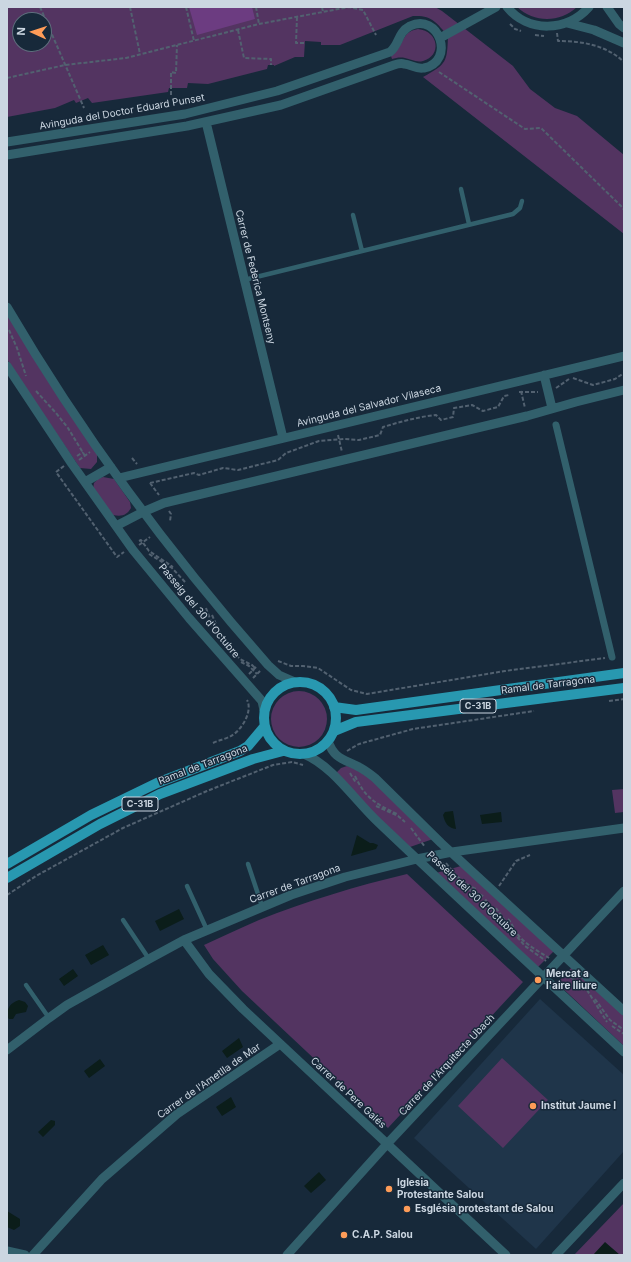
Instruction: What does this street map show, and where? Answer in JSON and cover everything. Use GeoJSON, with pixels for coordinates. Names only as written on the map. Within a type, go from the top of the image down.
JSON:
{"type":"FeatureCollection","features":[{"type":"Feature","properties":{"kind":"main road","name":"Ramal de Tarragona"},"geometry":{"type":"LineString","coordinates":[[334,707],[356,710],[624,674]]}},
{"type":"Feature","properties":{"kind":"main road"},"geometry":{"type":"LineString","coordinates":[[283,751],[271,741],[264,727],[264,710],[270,697],[281,687],[295,682],[305,682],[319,688],[330,698],[334,707],[336,723],[334,731],[328,742],[317,750],[304,754]]}},
{"type":"Feature","properties":{"kind":"main road","name":"Ramal de Tarragona"},"geometry":{"type":"LineString","coordinates":[[334,731],[356,722],[624,688]]}},
{"type":"Feature","properties":{"kind":"main road","name":"Ramal de Tarragona"},"geometry":{"type":"LineString","coordinates":[[7,864],[91,815],[117,802],[157,783],[240,751],[248,746],[264,727]]}},
{"type":"Feature","properties":{"kind":"main road","name":"Ramal de Tarragona"},"geometry":{"type":"LineString","coordinates":[[7,878],[100,824],[160,794],[253,759],[283,751]]}},
{"type":"Feature","properties":{"kind":"main road","name":"C-31B"},"geometry":{"type":"LineString","coordinates":[[283,751],[293,754],[304,754]]}},
{"type":"Feature","properties":{"kind":"street"},"geometry":{"type":"LineString","coordinates":[[7,155],[187,126],[281,105],[394,64],[404,64],[419,68],[430,66],[435,62],[440,54],[442,46],[440,38],[496,7]]}},
{"type":"Feature","properties":{"kind":"street"},"geometry":{"type":"LineString","coordinates":[[507,7],[513,14],[525,22],[532,25],[549,27],[567,23],[576,19],[589,7]]}},
{"type":"Feature","properties":{"kind":"street"},"geometry":{"type":"LineString","coordinates":[[607,7],[619,24],[624,28]]}},
{"type":"Feature","properties":{"kind":"street"},"geometry":{"type":"LineString","coordinates":[[567,23],[594,30],[624,43]]}},
{"type":"Feature","properties":{"kind":"street","name":"Avinguda del Doctor Eduard Punset"},"geometry":{"type":"LineString","coordinates":[[7,142],[184,114],[277,91],[390,52],[397,45],[402,32],[413,25],[421,24],[429,26],[440,38]]}},
{"type":"Feature","properties":{"kind":"street","name":"Carrer de Federica Montseny"},"geometry":{"type":"LineString","coordinates":[[206,122],[283,438]]}},
{"type":"Feature","properties":{"kind":"street","name":"Passeig del 30 d'Octubre"},"geometry":{"type":"LineString","coordinates":[[7,307],[54,385],[143,512],[264,664],[279,675],[295,682]]}},
{"type":"Feature","properties":{"kind":"street","name":"Avinguda del Salvador Vilaseca"},"geometry":{"type":"LineString","coordinates":[[119,478],[624,356]]}},
{"type":"Feature","properties":{"kind":"street","name":"Passeig del 30 d'Octubre"},"geometry":{"type":"LineString","coordinates":[[7,366],[133,550],[188,618],[246,680],[262,701],[264,710]]}},
{"type":"Feature","properties":{"kind":"street"},"geometry":{"type":"LineString","coordinates":[[544,375],[552,408]]}},
{"type":"Feature","properties":{"kind":"street"},"geometry":{"type":"LineString","coordinates":[[116,526],[164,503],[521,417],[624,390]]}},
{"type":"Feature","properties":{"kind":"street"},"geometry":{"type":"LineString","coordinates":[[556,425],[612,657]]}},
{"type":"Feature","properties":{"kind":"street"},"geometry":{"type":"LineString","coordinates":[[85,482],[111,466]]}},
{"type":"Feature","properties":{"kind":"street","name":"Passeig del 30 d'Octubre"},"geometry":{"type":"LineString","coordinates":[[328,742],[331,749],[338,757],[375,778],[441,843],[624,1011]]}},
{"type":"Feature","properties":{"kind":"street","name":"Passeig del 30 d'Octubre"},"geometry":{"type":"LineString","coordinates":[[304,754],[317,761],[327,769],[369,814],[624,1052]]}},
{"type":"Feature","properties":{"kind":"street","name":"Carrer de Tarragona"},"geometry":{"type":"LineString","coordinates":[[7,1050],[68,1005],[149,959],[184,940],[291,895],[345,877],[417,859],[452,852],[624,828]]}},
{"type":"Feature","properties":{"kind":"street","name":"Carrer de l'Arquitecte Ubach"},"geometry":{"type":"LineString","coordinates":[[287,1255],[387,1144],[624,891]]}},
{"type":"Feature","properties":{"kind":"street","name":"Carrer de Pere Galés"},"geometry":{"type":"LineString","coordinates":[[184,940],[209,974],[225,991],[506,1255]]}},
{"type":"Feature","properties":{"kind":"street","name":"Carrer de l'Ametlla de Mar"},"geometry":{"type":"LineString","coordinates":[[33,1255],[102,1179],[177,1114],[280,1044]]}},
{"type":"Feature","properties":{"kind":"street"},"geometry":{"type":"LineString","coordinates":[[556,1255],[624,1183]]}},
{"type":"Feature","properties":{"kind":"street"},"geometry":{"type":"LineString","coordinates":[[7,1251],[25,1255]]}},
{"type":"Feature","properties":{"kind":"lane"},"geometry":{"type":"LineString","coordinates":[[461,189],[469,224]]}},
{"type":"Feature","properties":{"kind":"lane"},"geometry":{"type":"LineString","coordinates":[[244,280],[513,214],[520,208],[522,200]]}},
{"type":"Feature","properties":{"kind":"lane"},"geometry":{"type":"LineString","coordinates":[[353,216],[362,251]]}},
{"type":"Feature","properties":{"kind":"lane"},"geometry":{"type":"LineString","coordinates":[[248,864],[262,906]]}},
{"type":"Feature","properties":{"kind":"lane"},"geometry":{"type":"LineString","coordinates":[[187,886],[207,930]]}},
{"type":"Feature","properties":{"kind":"lane"},"geometry":{"type":"LineString","coordinates":[[123,920],[149,959]]}},
{"type":"Feature","properties":{"kind":"lane"},"geometry":{"type":"LineString","coordinates":[[26,985],[49,1018]]}},
{"type":"Feature","properties":{"kind":"path"},"geometry":{"type":"LineString","coordinates":[[40,7],[84,108]]}},
{"type":"Feature","properties":{"kind":"path"},"geometry":{"type":"LineString","coordinates":[[130,7],[140,54]]}},
{"type":"Feature","properties":{"kind":"path"},"geometry":{"type":"LineString","coordinates":[[186,7],[194,41]]}},
{"type":"Feature","properties":{"kind":"path"},"geometry":{"type":"LineString","coordinates":[[256,7],[259,24]]}},
{"type":"Feature","properties":{"kind":"path"},"geometry":{"type":"LineString","coordinates":[[322,7],[323,12]]}},
{"type":"Feature","properties":{"kind":"path"},"geometry":{"type":"LineString","coordinates":[[7,78],[65,65],[126,58],[259,24],[349,7],[363,10],[376,35]]}},
{"type":"Feature","properties":{"kind":"path"},"geometry":{"type":"LineString","coordinates":[[297,17],[296,43],[304,43]]}},
{"type":"Feature","properties":{"kind":"path"},"geometry":{"type":"LineString","coordinates":[[510,24],[515,29],[527,32]]}},
{"type":"Feature","properties":{"kind":"path"},"geometry":{"type":"LineString","coordinates":[[556,26],[558,41],[576,41],[590,44],[607,50],[618,56],[624,62]]}},
{"type":"Feature","properties":{"kind":"path"},"geometry":{"type":"LineString","coordinates":[[238,30],[244,58],[271,59],[270,65]]}},
{"type":"Feature","properties":{"kind":"path"},"geometry":{"type":"LineString","coordinates":[[533,34],[539,36],[550,36]]}},
{"type":"Feature","properties":{"kind":"path"},"geometry":{"type":"LineString","coordinates":[[171,95],[171,72],[176,73],[176,45]]}},
{"type":"Feature","properties":{"kind":"path"},"geometry":{"type":"LineString","coordinates":[[430,66],[525,129],[541,128],[624,210]]}},
{"type":"Feature","properties":{"kind":"path"},"geometry":{"type":"LineString","coordinates":[[7,326],[17,348],[28,382]]}},
{"type":"Feature","properties":{"kind":"path"},"geometry":{"type":"LineString","coordinates":[[551,390],[572,378],[593,385],[615,379],[624,373]]}},
{"type":"Feature","properties":{"kind":"path"},"geometry":{"type":"LineString","coordinates":[[32,386],[68,428],[84,456]]}},
{"type":"Feature","properties":{"kind":"path"},"geometry":{"type":"LineString","coordinates":[[520,386],[525,409]]}},
{"type":"Feature","properties":{"kind":"path"},"geometry":{"type":"LineString","coordinates":[[516,392],[544,391]]}},
{"type":"Feature","properties":{"kind":"path"},"geometry":{"type":"LineString","coordinates":[[170,521],[171,514],[150,483],[194,472],[199,475],[223,468],[238,470],[278,460],[286,453],[319,441],[344,439],[359,440],[371,438],[380,435],[383,427],[420,417],[436,415],[441,420],[448,419],[453,417],[454,408],[472,405],[483,410],[498,407],[504,396],[510,394]]}},
{"type":"Feature","properties":{"kind":"path"},"geometry":{"type":"LineString","coordinates":[[337,430],[342,453]]}},
{"type":"Feature","properties":{"kind":"path"},"geometry":{"type":"LineString","coordinates":[[75,463],[91,451]]}},
{"type":"Feature","properties":{"kind":"path"},"geometry":{"type":"LineString","coordinates":[[132,458],[142,472]]}},
{"type":"Feature","properties":{"kind":"path"},"geometry":{"type":"LineString","coordinates":[[135,548],[154,534]]}},
{"type":"Feature","properties":{"kind":"path"},"geometry":{"type":"LineString","coordinates":[[141,544],[148,554],[172,568],[190,588]]}},
{"type":"Feature","properties":{"kind":"path"},"geometry":{"type":"LineString","coordinates":[[204,605],[215,632]]}},
{"type":"Feature","properties":{"kind":"path"},"geometry":{"type":"LineString","coordinates":[[218,638],[222,643]]}},
{"type":"Feature","properties":{"kind":"path"},"geometry":{"type":"LineString","coordinates":[[229,652],[237,661],[249,666],[257,674]]}},
{"type":"Feature","properties":{"kind":"path"},"geometry":{"type":"LineString","coordinates":[[246,680],[257,674],[270,654],[278,661],[291,666],[318,668],[351,690],[367,694],[505,671],[612,657]]}},
{"type":"Feature","properties":{"kind":"path"},"geometry":{"type":"LineString","coordinates":[[246,680],[253,670],[264,664]]}},
{"type":"Feature","properties":{"kind":"path"},"geometry":{"type":"LineString","coordinates":[[213,743],[233,735],[246,718],[249,705],[244,696]]}},
{"type":"Feature","properties":{"kind":"path"},"geometry":{"type":"LineString","coordinates":[[602,702],[624,699]]}},
{"type":"Feature","properties":{"kind":"path"},"geometry":{"type":"LineString","coordinates":[[338,757],[359,744],[413,729],[536,710]]}},
{"type":"Feature","properties":{"kind":"path"},"geometry":{"type":"LineString","coordinates":[[7,895],[36,876],[123,828],[193,797],[273,766],[292,762],[306,765]]}},
{"type":"Feature","properties":{"kind":"path"},"geometry":{"type":"LineString","coordinates":[[410,822],[372,800],[361,788],[355,775],[347,768],[359,788],[370,802],[382,810],[398,816],[409,825],[425,847]]}},
{"type":"Feature","properties":{"kind":"path"},"geometry":{"type":"LineString","coordinates":[[497,889],[516,861],[530,855]]}},
{"type":"Feature","properties":{"kind":"path"},"geometry":{"type":"LineString","coordinates":[[452,878],[448,873],[445,863],[463,883],[479,890],[493,901]]}},
{"type":"Feature","properties":{"kind":"path"},"geometry":{"type":"LineString","coordinates":[[457,883],[489,898],[513,932],[526,946],[575,977]]}},
{"type":"Feature","properties":{"kind":"path"},"geometry":{"type":"LineString","coordinates":[[479,908],[492,894]]}},
{"type":"Feature","properties":{"kind":"path"},"geometry":{"type":"LineString","coordinates":[[496,904],[513,925],[516,933],[555,965],[580,983]]}},
{"type":"Feature","properties":{"kind":"path"},"geometry":{"type":"LineString","coordinates":[[624,1030],[610,1020],[593,994],[585,987],[606,1022],[624,1034]]}},
{"type":"Feature","properties":{"kind":"shaded area"},"geometry":{"type":"Polygon","coordinates":[[[7,7],[435,7],[513,66],[530,89],[555,108],[577,116],[624,155],[624,234],[423,77],[437,69],[444,61],[447,52],[448,36],[437,23],[425,17],[413,16],[340,45],[321,45],[321,42],[305,41],[304,57],[295,57],[274,66],[268,65],[267,69],[208,84],[188,83],[187,88],[169,88],[168,92],[92,103],[88,98],[76,103],[74,100],[55,108],[7,117],[7,7]]]}},
{"type":"Feature","properties":{"kind":"shaded area"},"geometry":{"type":"Polygon","coordinates":[[[189,7],[252,7],[255,19],[197,35],[189,7]]]}},
{"type":"Feature","properties":{"kind":"shaded area"},"geometry":{"type":"Polygon","coordinates":[[[517,7],[577,7],[563,16],[547,19],[531,16],[517,7]]]}},
{"type":"Feature","properties":{"kind":"shaded area"},"geometry":{"type":"Polygon","coordinates":[[[418,29],[430,34],[434,39],[436,44],[433,54],[423,61],[416,61],[407,58],[392,59],[391,56],[399,48],[405,36],[408,33],[418,29]]]}},
{"type":"Feature","properties":{"kind":"shaded area"},"geometry":{"type":"Polygon","coordinates":[[[7,314],[97,454],[97,462],[91,469],[80,468],[7,359],[7,314]]]}},
{"type":"Feature","properties":{"kind":"shaded area"},"geometry":{"type":"Polygon","coordinates":[[[103,477],[114,479],[130,502],[131,508],[126,514],[122,516],[113,515],[93,489],[94,483],[103,477]]]}},
{"type":"Feature","properties":{"kind":"shaded area"},"geometry":{"type":"Polygon","coordinates":[[[299,691],[310,693],[319,699],[325,708],[327,719],[325,730],[319,739],[310,745],[299,747],[288,745],[279,739],[273,730],[271,719],[273,708],[279,699],[288,693],[299,691]]]}},
{"type":"Feature","properties":{"kind":"shaded area"},"geometry":{"type":"Polygon","coordinates":[[[347,766],[356,769],[370,778],[433,839],[410,847],[370,810],[336,773],[341,768],[347,766]]]}},
{"type":"Feature","properties":{"kind":"shaded area"},"geometry":{"type":"Polygon","coordinates":[[[624,789],[624,812],[615,813],[612,790],[624,789]]]}},
{"type":"Feature","properties":{"kind":"shaded area"},"geometry":{"type":"Polygon","coordinates":[[[453,811],[456,829],[447,825],[443,815],[445,812],[453,811]]]}},
{"type":"Feature","properties":{"kind":"shaded area"},"geometry":{"type":"Polygon","coordinates":[[[501,812],[502,822],[482,824],[480,815],[501,812]]]}},
{"type":"Feature","properties":{"kind":"shaded area"},"geometry":{"type":"Polygon","coordinates":[[[357,835],[370,843],[378,845],[376,849],[351,856],[357,835]]]}},
{"type":"Feature","properties":{"kind":"shaded area"},"geometry":{"type":"Polygon","coordinates":[[[461,866],[554,951],[538,967],[436,873],[461,866]]]}},
{"type":"Feature","properties":{"kind":"shaded area"},"geometry":{"type":"Polygon","coordinates":[[[407,874],[523,982],[388,1128],[242,991],[213,959],[204,945],[259,920],[295,906],[350,889],[407,874]]]}},
{"type":"Feature","properties":{"kind":"shaded area"},"geometry":{"type":"Polygon","coordinates":[[[179,909],[184,919],[160,931],[155,921],[179,909]]]}},
{"type":"Feature","properties":{"kind":"shaded area"},"geometry":{"type":"Polygon","coordinates":[[[103,945],[109,955],[91,965],[85,955],[103,945]]]}},
{"type":"Feature","properties":{"kind":"shaded area"},"geometry":{"type":"Polygon","coordinates":[[[572,967],[624,1015],[624,1046],[557,983],[572,967]]]}},
{"type":"Feature","properties":{"kind":"shaded area"},"geometry":{"type":"Polygon","coordinates":[[[73,969],[78,976],[64,986],[59,979],[73,969]]]}},
{"type":"Feature","properties":{"kind":"shaded area","name":"Institut Jaume I"},"geometry":{"type":"Polygon","coordinates":[[[540,999],[624,1075],[624,1151],[536,1249],[414,1138],[540,999]]]}},
{"type":"Feature","properties":{"kind":"shaded area"},"geometry":{"type":"Polygon","coordinates":[[[19,1000],[25,1002],[28,1006],[26,1012],[16,1014],[13,1019],[9,1019],[7,1017],[8,1008],[11,1004],[19,1000]]]}},
{"type":"Feature","properties":{"kind":"shaded area"},"geometry":{"type":"Polygon","coordinates":[[[239,1038],[243,1047],[227,1058],[222,1051],[239,1038]]]}},
{"type":"Feature","properties":{"kind":"shaded area"},"geometry":{"type":"Polygon","coordinates":[[[502,1058],[548,1100],[503,1148],[458,1106],[502,1058]]]}},
{"type":"Feature","properties":{"kind":"shaded area"},"geometry":{"type":"Polygon","coordinates":[[[100,1059],[105,1066],[89,1078],[84,1071],[100,1059]]]}},
{"type":"Feature","properties":{"kind":"shaded area"},"geometry":{"type":"Polygon","coordinates":[[[231,1097],[236,1107],[222,1116],[216,1107],[231,1097]]]}},
{"type":"Feature","properties":{"kind":"shaded area"},"geometry":{"type":"Polygon","coordinates":[[[51,1120],[55,1121],[55,1125],[43,1137],[38,1132],[51,1120]]]}},
{"type":"Feature","properties":{"kind":"shaded area"},"geometry":{"type":"Polygon","coordinates":[[[319,1172],[326,1180],[311,1193],[304,1186],[319,1172]]]}},
{"type":"Feature","properties":{"kind":"shaded area"},"geometry":{"type":"Polygon","coordinates":[[[624,1203],[624,1255],[574,1255],[624,1203]]]}},
{"type":"Feature","properties":{"kind":"shaded area"},"geometry":{"type":"Polygon","coordinates":[[[7,1211],[20,1219],[20,1226],[14,1230],[7,1227],[7,1211]]]}},
{"type":"Feature","properties":{"kind":"shaded area"},"geometry":{"type":"Polygon","coordinates":[[[605,1242],[620,1255],[593,1255],[605,1242]]]}},
{"type":"Feature","properties":{"kind":"place","name":"Mercat a l'aire lliure"},"geometry":{"type":"Point","coordinates":[538,980]}},
{"type":"Feature","properties":{"kind":"place","name":"Institut Jaume I"},"geometry":{"type":"Point","coordinates":[533,1106]}},
{"type":"Feature","properties":{"kind":"place","name":"Iglesia Protestante Salou"},"geometry":{"type":"Point","coordinates":[389,1189]}},
{"type":"Feature","properties":{"kind":"place","name":"Església protestant de Salou"},"geometry":{"type":"Point","coordinates":[407,1209]}},
{"type":"Feature","properties":{"kind":"place","name":"C.A.P. Salou"},"geometry":{"type":"Point","coordinates":[344,1235]}}]}
